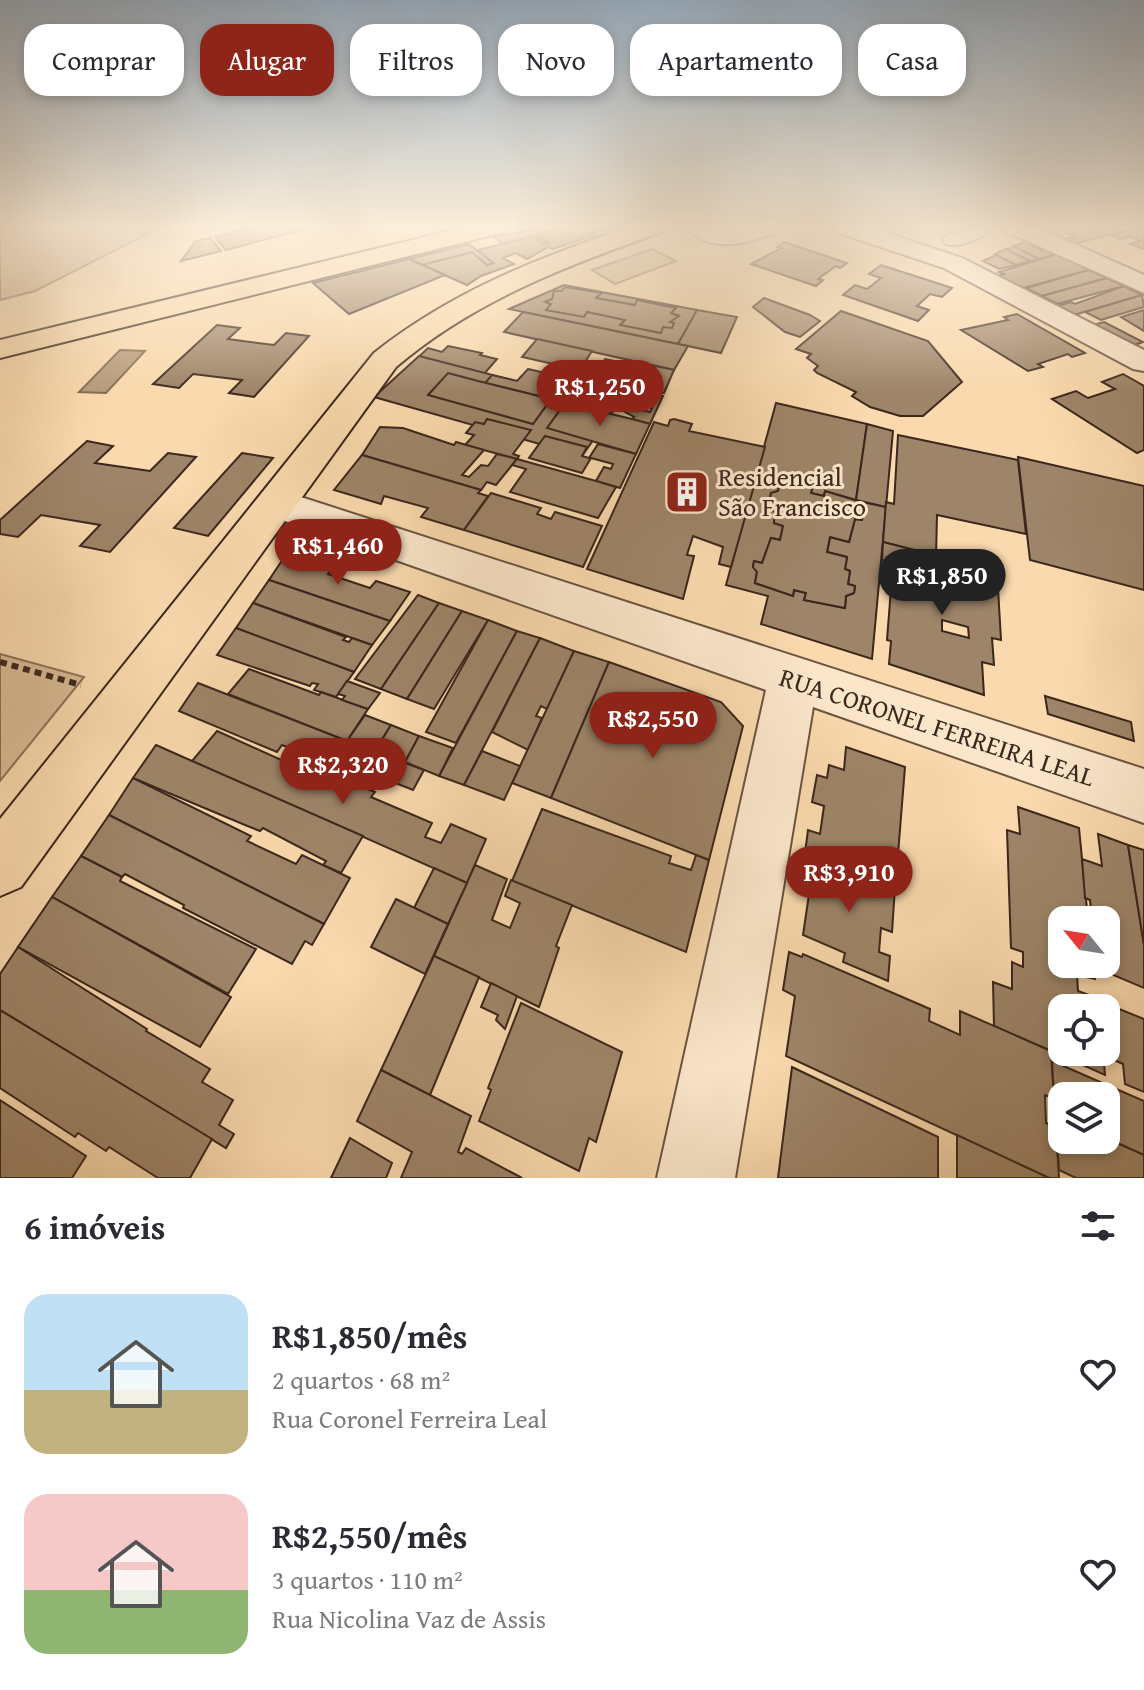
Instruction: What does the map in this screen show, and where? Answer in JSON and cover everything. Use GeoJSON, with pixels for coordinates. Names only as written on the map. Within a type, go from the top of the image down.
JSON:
{"type":"FeatureCollection","features":[{"type":"Feature","properties":{"kind":"main road"},"geometry":{"type":"LineString","coordinates":[[0,326],[189,282]]}},
{"type":"Feature","properties":{"kind":"main road"},"geometry":{"type":"LineString","coordinates":[[0,349],[273,282]]}},
{"type":"Feature","properties":{"kind":"main road"},"geometry":{"type":"LineString","coordinates":[[0,866],[385,360],[415,333],[451,308],[507,282]]}},
{"type":"Feature","properties":{"kind":"street"},"geometry":{"type":"LineString","coordinates":[[990,282],[1144,362]]}},
{"type":"Feature","properties":{"kind":"street","name":"RUA CORONEL FERREIRA LEAL"},"geometry":{"type":"LineString","coordinates":[[276,503],[1144,796]]}},
{"type":"Feature","properties":{"kind":"street"},"geometry":{"type":"LineString","coordinates":[[696,1178],[793,679]]}},
{"type":"Feature","properties":{"kind":"path"},"geometry":{"type":"LineString","coordinates":[[0,662],[82,685]]}},
{"type":"Feature","properties":{"kind":"shaded area"},"geometry":{"type":"Polygon","coordinates":[[[0,282],[53,282],[35,291],[0,300],[0,282]]]}},
{"type":"Feature","properties":{"kind":"shaded area"},"geometry":{"type":"Polygon","coordinates":[[[120,350],[145,351],[106,393],[79,392],[120,350]]]}},
{"type":"Feature","properties":{"kind":"shaded area"},"geometry":{"type":"Polygon","coordinates":[[[0,654],[84,677],[0,781],[0,654]]]}},
{"type":"Feature","properties":{"kind":"building"},"geometry":{"type":"Polygon","coordinates":[[[317,282],[428,282],[349,314],[313,283],[317,282]]]}},
{"type":"Feature","properties":{"kind":"building"},"geometry":{"type":"Polygon","coordinates":[[[876,282],[933,282],[952,288],[942,297],[930,294],[917,306],[929,310],[918,321],[843,295],[855,285],[867,289],[876,282]]]}},
{"type":"Feature","properties":{"kind":"building"},"geometry":{"type":"Polygon","coordinates":[[[1007,282],[1046,282],[1020,289],[1007,282]]]}},
{"type":"Feature","properties":{"kind":"building"},"geometry":{"type":"Polygon","coordinates":[[[1047,282],[1093,282],[1042,296],[1026,288],[1047,282]]]}},
{"type":"Feature","properties":{"kind":"building"},"geometry":{"type":"Polygon","coordinates":[[[1093,282],[1115,282],[1124,286],[1057,304],[1042,296],[1093,282]]]}},
{"type":"Feature","properties":{"kind":"building"},"geometry":{"type":"Polygon","coordinates":[[[564,285],[697,310],[678,344],[509,309],[564,285]]]}},
{"type":"Feature","properties":{"kind":"building"},"geometry":{"type":"Polygon","coordinates":[[[1124,286],[1142,295],[1071,316],[1053,307],[1071,302],[1075,304],[1124,286]]]}},
{"type":"Feature","properties":{"kind":"building"},"geometry":{"type":"Polygon","coordinates":[[[565,287],[602,293],[596,298],[635,305],[637,300],[676,308],[671,313],[679,316],[670,322],[674,323],[672,328],[663,327],[661,333],[620,325],[625,320],[587,312],[584,317],[546,310],[551,304],[545,302],[552,299],[554,291],[562,291],[565,287]]]}},
{"type":"Feature","properties":{"kind":"building"},"geometry":{"type":"Polygon","coordinates":[[[1142,295],[1144,307],[1101,320],[1085,312],[1142,295]]]}},
{"type":"Feature","properties":{"kind":"building"},"geometry":{"type":"Polygon","coordinates":[[[764,298],[820,321],[800,337],[785,332],[753,307],[764,298]]]}},
{"type":"Feature","properties":{"kind":"building"},"geometry":{"type":"Polygon","coordinates":[[[697,310],[737,317],[721,353],[678,344],[697,310]]]}},
{"type":"Feature","properties":{"kind":"building"},"geometry":{"type":"Polygon","coordinates":[[[1144,310],[1144,331],[1121,317],[1144,310]]]}},
{"type":"Feature","properties":{"kind":"building"},"geometry":{"type":"Polygon","coordinates":[[[841,311],[928,341],[962,382],[923,416],[900,416],[870,407],[852,396],[856,392],[817,373],[814,370],[818,366],[807,358],[811,354],[796,349],[841,311]]]}},
{"type":"Feature","properties":{"kind":"building"},"geometry":{"type":"Polygon","coordinates":[[[523,312],[688,346],[674,370],[504,332],[523,312]]]}},
{"type":"Feature","properties":{"kind":"building"},"geometry":{"type":"Polygon","coordinates":[[[1017,314],[1085,353],[1072,357],[1068,354],[1038,364],[1043,367],[1028,371],[961,330],[1008,320],[1004,317],[1017,314]]]}},
{"type":"Feature","properties":{"kind":"building"},"geometry":{"type":"Polygon","coordinates":[[[1104,322],[1143,342],[1129,347],[1090,326],[1104,322]]]}},
{"type":"Feature","properties":{"kind":"building"},"geometry":{"type":"Polygon","coordinates":[[[217,325],[240,328],[228,339],[274,345],[286,333],[309,336],[254,397],[229,393],[242,380],[193,374],[179,388],[153,384],[217,325]]]}},
{"type":"Feature","properties":{"kind":"building"},"geometry":{"type":"Polygon","coordinates":[[[537,339],[592,351],[580,370],[522,357],[537,339]]]}},
{"type":"Feature","properties":{"kind":"building"},"geometry":{"type":"Polygon","coordinates":[[[448,346],[497,359],[478,381],[411,364],[428,348],[442,352],[448,346]]]}},
{"type":"Feature","properties":{"kind":"building"},"geometry":{"type":"Polygon","coordinates":[[[419,356],[616,407],[582,456],[374,397],[419,356]]]}},
{"type":"Feature","properties":{"kind":"building"},"geometry":{"type":"Polygon","coordinates":[[[605,359],[674,370],[664,393],[648,392],[582,375],[589,365],[599,368],[605,359]]]}},
{"type":"Feature","properties":{"kind":"building"},"geometry":{"type":"Polygon","coordinates":[[[528,369],[567,378],[551,399],[485,383],[492,375],[517,381],[528,369]]]}},
{"type":"Feature","properties":{"kind":"building"},"geometry":{"type":"Polygon","coordinates":[[[448,373],[551,399],[533,424],[428,395],[448,373]]]}},
{"type":"Feature","properties":{"kind":"building"},"geometry":{"type":"Polygon","coordinates":[[[1123,374],[1144,386],[1144,450],[1137,453],[1052,399],[1076,391],[1088,398],[1115,389],[1102,382],[1123,374]]]}},
{"type":"Feature","properties":{"kind":"building"},"geometry":{"type":"Polygon","coordinates":[[[588,384],[645,397],[638,409],[650,412],[652,408],[642,406],[650,393],[663,396],[650,424],[632,419],[634,417],[616,407],[575,403],[588,384]]]}},
{"type":"Feature","properties":{"kind":"building"},"geometry":{"type":"Polygon","coordinates":[[[565,403],[650,424],[636,454],[547,428],[565,403]]]}},
{"type":"Feature","properties":{"kind":"building"},"geometry":{"type":"Polygon","coordinates":[[[776,403],[867,424],[856,500],[825,491],[824,496],[811,493],[812,488],[780,483],[778,491],[771,493],[770,498],[775,500],[773,511],[777,512],[774,523],[783,526],[780,540],[771,538],[762,563],[754,561],[753,567],[757,572],[755,583],[793,596],[794,590],[806,593],[804,600],[845,608],[846,596],[854,593],[855,586],[848,584],[850,571],[845,569],[847,557],[827,552],[830,537],[849,542],[855,519],[862,520],[863,515],[857,510],[858,501],[886,507],[872,659],[761,624],[768,596],[726,585],[776,403]]]}},
{"type":"Feature","properties":{"kind":"building"},"geometry":{"type":"Polygon","coordinates":[[[487,419],[531,430],[513,454],[519,456],[517,459],[465,445],[474,435],[466,433],[475,422],[484,424],[487,419]]]}},
{"type":"Feature","properties":{"kind":"building","name":"Residencial São Francisco"},"geometry":{"type":"Polygon","coordinates":[[[674,419],[692,424],[689,431],[765,447],[731,567],[719,564],[723,547],[693,536],[687,555],[694,556],[683,599],[587,569],[654,422],[668,426],[674,419]]]}},
{"type":"Feature","properties":{"kind":"building"},"geometry":{"type":"Polygon","coordinates":[[[867,424],[893,431],[886,507],[856,500],[867,424]]]}},
{"type":"Feature","properties":{"kind":"building"},"geometry":{"type":"Polygon","coordinates":[[[380,427],[403,428],[454,445],[456,442],[484,450],[462,475],[469,477],[481,465],[488,466],[497,454],[517,459],[496,485],[487,482],[481,490],[362,455],[380,427]]]}},
{"type":"Feature","properties":{"kind":"building"},"geometry":{"type":"Polygon","coordinates":[[[898,435],[1018,460],[1026,534],[937,515],[936,556],[883,542],[886,502],[894,504],[898,435]]]}},
{"type":"Feature","properties":{"kind":"building"},"geometry":{"type":"Polygon","coordinates":[[[545,436],[587,447],[582,456],[589,458],[598,444],[636,454],[620,488],[596,481],[604,467],[611,469],[613,464],[591,458],[582,473],[529,458],[545,436]]]}},
{"type":"Feature","properties":{"kind":"building"},"geometry":{"type":"Polygon","coordinates":[[[87,441],[113,446],[95,463],[150,471],[168,453],[196,457],[110,552],[80,546],[100,525],[41,515],[18,537],[0,534],[0,520],[87,441]]]}},
{"type":"Feature","properties":{"kind":"building"},"geometry":{"type":"Polygon","coordinates":[[[242,453],[273,458],[208,536],[174,528],[242,453]]]}},
{"type":"Feature","properties":{"kind":"building"},"geometry":{"type":"Polygon","coordinates":[[[362,455],[481,490],[478,493],[488,496],[464,530],[421,517],[428,508],[384,496],[381,504],[334,490],[362,455]]]}},
{"type":"Feature","properties":{"kind":"building"},"geometry":{"type":"Polygon","coordinates":[[[1018,457],[1144,486],[1144,590],[1030,560],[1018,457]]]}},
{"type":"Feature","properties":{"kind":"building"},"geometry":{"type":"Polygon","coordinates":[[[517,459],[616,487],[598,518],[510,492],[526,469],[512,465],[517,459]]]}},
{"type":"Feature","properties":{"kind":"building"},"geometry":{"type":"Polygon","coordinates":[[[780,483],[812,488],[811,493],[824,496],[825,491],[858,501],[857,510],[863,515],[862,520],[855,519],[849,542],[830,537],[827,552],[847,557],[845,569],[850,571],[848,584],[855,586],[854,593],[846,596],[845,608],[804,600],[806,593],[794,590],[793,596],[755,583],[757,572],[753,567],[754,561],[762,563],[771,538],[780,540],[783,526],[774,523],[775,500],[770,498],[771,493],[778,491],[780,483]]]}},
{"type":"Feature","properties":{"kind":"building"},"geometry":{"type":"Polygon","coordinates":[[[491,493],[541,508],[537,514],[551,519],[555,512],[602,526],[583,567],[464,530],[491,493]]]}},
{"type":"Feature","properties":{"kind":"building"},"geometry":{"type":"Polygon","coordinates":[[[883,542],[958,561],[959,576],[967,582],[967,563],[997,571],[1001,640],[992,638],[994,665],[982,662],[984,695],[889,664],[891,641],[887,640],[893,563],[882,560],[883,542]],[[942,620],[942,631],[969,638],[968,627],[942,620]]]}},
{"type":"Feature","properties":{"kind":"building"},"geometry":{"type":"Polygon","coordinates":[[[296,552],[335,566],[328,574],[370,588],[376,581],[410,592],[390,621],[269,580],[283,559],[296,552]]]}},
{"type":"Feature","properties":{"kind":"building"},"geometry":{"type":"Polygon","coordinates":[[[269,580],[390,621],[372,645],[253,603],[269,580]]]}},
{"type":"Feature","properties":{"kind":"building"},"geometry":{"type":"Polygon","coordinates":[[[418,595],[439,603],[381,689],[355,679],[418,595]]]}},
{"type":"Feature","properties":{"kind":"building"},"geometry":{"type":"Polygon","coordinates":[[[253,603],[346,637],[343,640],[349,642],[352,638],[372,645],[354,672],[236,628],[253,603]]]}},
{"type":"Feature","properties":{"kind":"building"},"geometry":{"type":"Polygon","coordinates":[[[439,603],[462,611],[407,699],[381,689],[439,603]]]}},
{"type":"Feature","properties":{"kind":"building"},"geometry":{"type":"Polygon","coordinates":[[[462,611],[488,620],[434,709],[407,699],[462,611]]]}},
{"type":"Feature","properties":{"kind":"building"},"geometry":{"type":"Polygon","coordinates":[[[488,620],[517,631],[456,743],[426,732],[488,620]]]}},
{"type":"Feature","properties":{"kind":"building"},"geometry":{"type":"Polygon","coordinates":[[[236,628],[354,672],[336,697],[314,690],[318,684],[312,683],[310,686],[217,655],[236,628]]]}},
{"type":"Feature","properties":{"kind":"building"},"geometry":{"type":"Polygon","coordinates":[[[517,631],[540,638],[464,785],[439,776],[517,631]]]}},
{"type":"Feature","properties":{"kind":"building"},"geometry":{"type":"Polygon","coordinates":[[[540,638],[574,651],[547,709],[541,706],[536,716],[542,718],[528,750],[492,732],[540,638]]]}},
{"type":"Feature","properties":{"kind":"building"},"geometry":{"type":"Polygon","coordinates":[[[574,651],[609,662],[551,798],[512,783],[574,651]]]}},
{"type":"Feature","properties":{"kind":"building"},"geometry":{"type":"Polygon","coordinates":[[[609,662],[721,702],[743,726],[709,860],[551,798],[609,662]]]}},
{"type":"Feature","properties":{"kind":"building"},"geometry":{"type":"Polygon","coordinates":[[[249,669],[368,709],[347,741],[228,694],[249,669]]]}},
{"type":"Feature","properties":{"kind":"building"},"geometry":{"type":"Polygon","coordinates":[[[347,681],[380,693],[368,709],[342,700],[345,696],[338,694],[347,681]]]}},
{"type":"Feature","properties":{"kind":"building"},"geometry":{"type":"Polygon","coordinates":[[[198,683],[424,770],[413,790],[373,774],[367,785],[336,773],[339,768],[282,745],[277,752],[179,711],[198,683]]]}},
{"type":"Feature","properties":{"kind":"building"},"geometry":{"type":"Polygon","coordinates":[[[1045,696],[1131,722],[1134,741],[1048,714],[1045,696]]]}},
{"type":"Feature","properties":{"kind":"building"},"geometry":{"type":"Polygon","coordinates":[[[365,715],[391,725],[375,751],[347,741],[365,715]]]}},
{"type":"Feature","properties":{"kind":"building"},"geometry":{"type":"Polygon","coordinates":[[[391,725],[419,736],[405,762],[375,751],[391,725]]]}},
{"type":"Feature","properties":{"kind":"building"},"geometry":{"type":"Polygon","coordinates":[[[217,731],[330,782],[334,775],[375,792],[371,797],[432,823],[425,837],[441,843],[451,824],[486,839],[467,883],[192,761],[217,731]]]}},
{"type":"Feature","properties":{"kind":"building"},"geometry":{"type":"Polygon","coordinates":[[[419,736],[453,748],[439,776],[405,762],[419,736]]]}},
{"type":"Feature","properties":{"kind":"building"},"geometry":{"type":"Polygon","coordinates":[[[156,745],[363,836],[341,873],[323,865],[326,861],[263,828],[260,831],[133,778],[156,745]]]}},
{"type":"Feature","properties":{"kind":"building"},"geometry":{"type":"Polygon","coordinates":[[[846,747],[905,767],[896,879],[874,871],[874,878],[805,853],[808,830],[820,834],[824,806],[812,802],[817,775],[827,778],[829,765],[844,770],[846,747]]]}},
{"type":"Feature","properties":{"kind":"building"},"geometry":{"type":"Polygon","coordinates":[[[482,751],[520,766],[504,800],[464,785],[482,751]]]}},
{"type":"Feature","properties":{"kind":"building"},"geometry":{"type":"Polygon","coordinates":[[[133,778],[251,836],[247,841],[296,864],[302,855],[350,878],[324,924],[109,815],[133,778]]]}},
{"type":"Feature","properties":{"kind":"building"},"geometry":{"type":"Polygon","coordinates":[[[1018,807],[1079,828],[1087,906],[1048,906],[1048,978],[1077,978],[1078,991],[1086,994],[1048,994],[1048,1050],[994,1026],[993,982],[1012,989],[1012,962],[1023,967],[1023,952],[1011,948],[1007,830],[1020,834],[1018,807]]]}},
{"type":"Feature","properties":{"kind":"building"},"geometry":{"type":"Polygon","coordinates":[[[542,809],[671,856],[669,863],[691,870],[696,855],[709,860],[686,952],[512,881],[542,809]]]}},
{"type":"Feature","properties":{"kind":"building"},"geometry":{"type":"Polygon","coordinates":[[[109,815],[324,924],[312,945],[305,941],[292,964],[183,908],[184,905],[125,874],[122,877],[81,856],[109,815]]]}},
{"type":"Feature","properties":{"kind":"building"},"geometry":{"type":"Polygon","coordinates":[[[1098,834],[1128,845],[1144,945],[1144,988],[1120,978],[1120,906],[1091,906],[1090,900],[1085,898],[1082,859],[1102,866],[1098,834]]]}},
{"type":"Feature","properties":{"kind":"building"},"geometry":{"type":"Polygon","coordinates":[[[1128,845],[1144,850],[1144,945],[1128,845]]]}},
{"type":"Feature","properties":{"kind":"building"},"geometry":{"type":"Polygon","coordinates":[[[805,853],[895,887],[892,932],[881,928],[879,952],[890,956],[888,981],[843,962],[845,953],[803,935],[811,881],[800,877],[805,853]]]}},
{"type":"Feature","properties":{"kind":"building"},"geometry":{"type":"Polygon","coordinates":[[[81,856],[122,877],[120,881],[256,949],[228,994],[52,897],[81,856]]]}},
{"type":"Feature","properties":{"kind":"building"},"geometry":{"type":"Polygon","coordinates":[[[475,865],[507,879],[492,920],[510,928],[520,903],[505,896],[511,880],[572,905],[556,946],[559,948],[539,1007],[434,956],[475,865]]]}},
{"type":"Feature","properties":{"kind":"building"},"geometry":{"type":"Polygon","coordinates":[[[434,868],[467,883],[448,924],[414,908],[434,868]]]}},
{"type":"Feature","properties":{"kind":"building"},"geometry":{"type":"Polygon","coordinates":[[[52,897],[231,997],[200,1047],[18,947],[52,897]]]}},
{"type":"Feature","properties":{"kind":"building"},"geometry":{"type":"Polygon","coordinates":[[[396,899],[448,924],[425,974],[371,947],[396,899]]]}},
{"type":"Feature","properties":{"kind":"building"},"geometry":{"type":"Polygon","coordinates":[[[18,947],[210,1069],[202,1082],[233,1100],[219,1125],[234,1134],[226,1148],[0,1010],[0,974],[18,947]]]}},
{"type":"Feature","properties":{"kind":"building"},"geometry":{"type":"Polygon","coordinates":[[[789,952],[802,957],[803,954],[930,1009],[929,1021],[960,1035],[960,1011],[1048,1050],[1048,1066],[1052,1066],[1053,1082],[1048,1082],[1048,1096],[1045,1095],[1048,1154],[1058,1154],[1059,1178],[1049,1178],[786,1056],[795,996],[783,990],[789,952]]]}},
{"type":"Feature","properties":{"kind":"building"},"geometry":{"type":"Polygon","coordinates":[[[434,956],[479,977],[430,1095],[381,1070],[434,956]]]}},
{"type":"Feature","properties":{"kind":"building"},"geometry":{"type":"Polygon","coordinates":[[[491,983],[517,996],[505,1029],[496,1020],[498,1015],[481,1007],[491,983]]]}},
{"type":"Feature","properties":{"kind":"building"},"geometry":{"type":"Polygon","coordinates":[[[521,1003],[622,1052],[596,1142],[589,1138],[579,1171],[479,1121],[491,1090],[488,1088],[521,1003]]]}},
{"type":"Feature","properties":{"kind":"building"},"geometry":{"type":"Polygon","coordinates":[[[1120,1009],[1144,1019],[1144,1092],[1125,1084],[1123,1064],[1120,1063],[1120,1009]]]}},
{"type":"Feature","properties":{"kind":"building"},"geometry":{"type":"Polygon","coordinates":[[[0,1010],[212,1139],[190,1178],[158,1178],[109,1147],[106,1151],[78,1133],[75,1137],[0,1088],[0,1010]]]}},
{"type":"Feature","properties":{"kind":"building"},"geometry":{"type":"Polygon","coordinates":[[[1052,1066],[1064,1066],[1100,1082],[1053,1082],[1052,1066]]]}},
{"type":"Feature","properties":{"kind":"building"},"geometry":{"type":"Polygon","coordinates":[[[1085,1066],[1104,1066],[1105,1075],[1085,1066]]]}},
{"type":"Feature","properties":{"kind":"building"},"geometry":{"type":"Polygon","coordinates":[[[792,1067],[938,1137],[938,1178],[778,1178],[792,1067]]]}},
{"type":"Feature","properties":{"kind":"building"},"geometry":{"type":"Polygon","coordinates":[[[381,1070],[471,1116],[458,1152],[462,1154],[466,1148],[522,1178],[401,1178],[412,1152],[357,1121],[381,1070]]]}},
{"type":"Feature","properties":{"kind":"building"},"geometry":{"type":"Polygon","coordinates":[[[1120,1091],[1144,1101],[1144,1155],[1120,1144],[1120,1091]]]}},
{"type":"Feature","properties":{"kind":"building"},"geometry":{"type":"Polygon","coordinates":[[[0,1100],[86,1156],[72,1178],[0,1178],[0,1100]]]}},
{"type":"Feature","properties":{"kind":"building"},"geometry":{"type":"Polygon","coordinates":[[[957,1135],[1049,1178],[957,1178],[957,1135]]]}},
{"type":"Feature","properties":{"kind":"building"},"geometry":{"type":"Polygon","coordinates":[[[350,1138],[392,1163],[386,1178],[331,1178],[350,1138]]]}},
{"type":"Feature","properties":{"kind":"building"},"geometry":{"type":"Polygon","coordinates":[[[1120,1144],[1144,1155],[1144,1178],[1076,1178],[1059,1170],[1058,1154],[1120,1154],[1120,1144]]]}},
{"type":"Feature","properties":{"kind":"place","name":"Residencial São Francisco"},"geometry":{"type":"Point","coordinates":[687,492]}}]}
